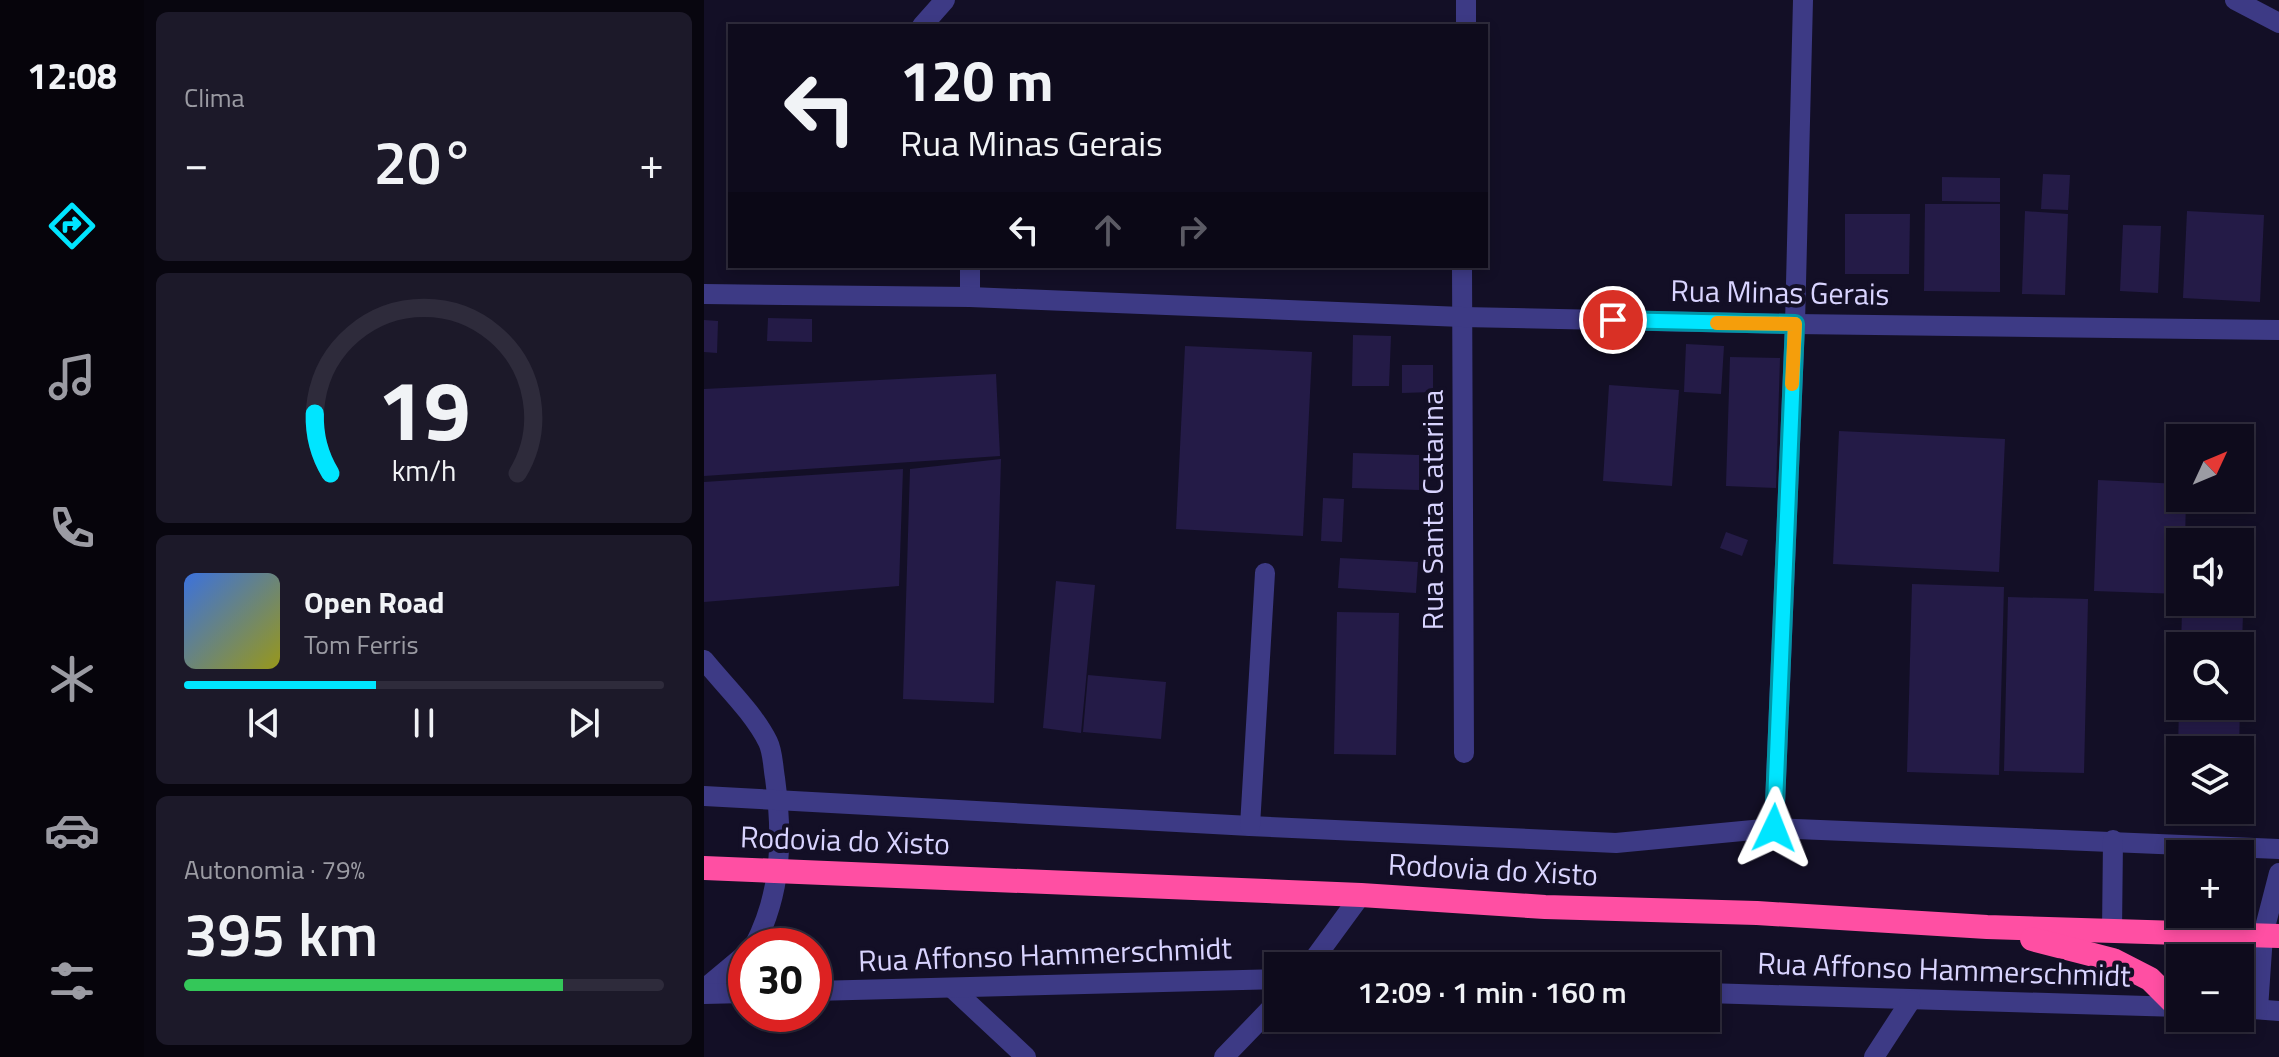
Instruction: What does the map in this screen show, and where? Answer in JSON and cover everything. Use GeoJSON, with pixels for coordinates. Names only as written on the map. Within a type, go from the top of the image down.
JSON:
{"type":"FeatureCollection","features":[{"type":"Feature","properties":{"kind":"highway","name":"Rodovia do Xisto"},"geometry":{"type":"LineString","coordinates":[[704,868],[1361,895],[1545,907],[1757,913],[1987,927],[2271,935]]}},
{"type":"Feature","properties":{"kind":"highway"},"geometry":{"type":"LineString","coordinates":[[1987,927],[2113,960],[2150,979],[2166,994]]}},
{"type":"Feature","properties":{"kind":"street"},"geometry":{"type":"LineString","coordinates":[[924,24],[945,0]]}},
{"type":"Feature","properties":{"kind":"street"},"geometry":{"type":"LineString","coordinates":[[1466,0],[1466,24]]}},
{"type":"Feature","properties":{"kind":"street"},"geometry":{"type":"LineString","coordinates":[[1774,828],[1795,324],[1803,0]]}},
{"type":"Feature","properties":{"kind":"street"},"geometry":{"type":"LineString","coordinates":[[2235,0],[2279,23]]}},
{"type":"Feature","properties":{"kind":"street"},"geometry":{"type":"LineString","coordinates":[[970,268],[970,297]]}},
{"type":"Feature","properties":{"kind":"street","name":"Rua Santa Catarina"},"geometry":{"type":"LineString","coordinates":[[1462,268],[1464,753]]}},
{"type":"Feature","properties":{"kind":"street","name":"Rua Minas Gerais"},"geometry":{"type":"LineString","coordinates":[[704,294],[970,297],[1462,317],[2279,330]]}},
{"type":"Feature","properties":{"kind":"street"},"geometry":{"type":"LineString","coordinates":[[1250,826],[1265,573]]}},
{"type":"Feature","properties":{"kind":"street"},"geometry":{"type":"LineString","coordinates":[[704,660],[770,744],[778,800],[779,871],[763,928]]}},
{"type":"Feature","properties":{"kind":"street"},"geometry":{"type":"LineString","coordinates":[[704,796],[1616,843],[1774,828],[2279,849]]}},
{"type":"Feature","properties":{"kind":"street"},"geometry":{"type":"LineString","coordinates":[[2112,931],[2113,840]]}},
{"type":"Feature","properties":{"kind":"street"},"geometry":{"type":"LineString","coordinates":[[2259,1009],[2279,873]]}},
{"type":"Feature","properties":{"kind":"street"},"geometry":{"type":"LineString","coordinates":[[1319,952],[1361,895]]}},
{"type":"Feature","properties":{"kind":"street"},"geometry":{"type":"LineString","coordinates":[[704,991],[728,970]]}},
{"type":"Feature","properties":{"kind":"street","name":"Rua Affonso Hammerschmidt"},"geometry":{"type":"LineString","coordinates":[[832,991],[1264,979]]}},
{"type":"Feature","properties":{"kind":"street"},"geometry":{"type":"LineString","coordinates":[[952,988],[1026,1057]]}},
{"type":"Feature","properties":{"kind":"street"},"geometry":{"type":"LineString","coordinates":[[704,991],[728,992]]}},
{"type":"Feature","properties":{"kind":"street","name":"Rua Affonso Hammerschmidt"},"geometry":{"type":"LineString","coordinates":[[1720,993],[2166,1007]]}},
{"type":"Feature","properties":{"kind":"street"},"geometry":{"type":"LineString","coordinates":[[1874,1057],[1911,1000]]}},
{"type":"Feature","properties":{"kind":"street"},"geometry":{"type":"LineString","coordinates":[[1224,1057],[1264,1016]]}},
{"type":"Feature","properties":{"kind":"building"},"geometry":{"type":"Polygon","coordinates":[[[2043,174],[2070,175],[2068,210],[2041,209],[2043,174]]]}},
{"type":"Feature","properties":{"kind":"building"},"geometry":{"type":"Polygon","coordinates":[[[1942,177],[2000,178],[2000,202],[1942,201],[1942,177]]]}},
{"type":"Feature","properties":{"kind":"building"},"geometry":{"type":"Polygon","coordinates":[[[1925,204],[2000,204],[2000,292],[1924,291],[1925,204]]]}},
{"type":"Feature","properties":{"kind":"building"},"geometry":{"type":"Polygon","coordinates":[[[2025,211],[2068,214],[2065,295],[2022,294],[2025,211]]]}},
{"type":"Feature","properties":{"kind":"building"},"geometry":{"type":"Polygon","coordinates":[[[2187,211],[2264,215],[2260,302],[2183,298],[2187,211]]]}},
{"type":"Feature","properties":{"kind":"building"},"geometry":{"type":"Polygon","coordinates":[[[1845,214],[1910,214],[1909,274],[1845,274],[1845,214]]]}},
{"type":"Feature","properties":{"kind":"building"},"geometry":{"type":"Polygon","coordinates":[[[2123,225],[2161,226],[2158,293],[2120,291],[2123,225]]]}},
{"type":"Feature","properties":{"kind":"building"},"geometry":{"type":"Polygon","coordinates":[[[768,318],[812,319],[812,342],[767,341],[768,318]]]}},
{"type":"Feature","properties":{"kind":"building"},"geometry":{"type":"Polygon","coordinates":[[[704,320],[718,321],[717,353],[704,352],[704,320]]]}},
{"type":"Feature","properties":{"kind":"building"},"geometry":{"type":"Polygon","coordinates":[[[1353,335],[1391,336],[1389,386],[1352,386],[1353,335]]]}},
{"type":"Feature","properties":{"kind":"building"},"geometry":{"type":"Polygon","coordinates":[[[1686,344],[1724,346],[1721,394],[1684,392],[1686,344]]]}},
{"type":"Feature","properties":{"kind":"building"},"geometry":{"type":"Polygon","coordinates":[[[1185,346],[1312,352],[1303,536],[1176,529],[1185,346]]]}},
{"type":"Feature","properties":{"kind":"building"},"geometry":{"type":"Polygon","coordinates":[[[1730,357],[1780,358],[1776,488],[1726,486],[1730,357]]]}},
{"type":"Feature","properties":{"kind":"building"},"geometry":{"type":"Polygon","coordinates":[[[1402,365],[1433,365],[1433,392],[1402,393],[1402,365]]]}},
{"type":"Feature","properties":{"kind":"building"},"geometry":{"type":"Polygon","coordinates":[[[996,374],[1000,456],[704,476],[704,389],[996,374]]]}},
{"type":"Feature","properties":{"kind":"building"},"geometry":{"type":"Polygon","coordinates":[[[1609,385],[1679,390],[1672,486],[1603,481],[1609,385]]]}},
{"type":"Feature","properties":{"kind":"building"},"geometry":{"type":"Polygon","coordinates":[[[1839,431],[2005,439],[1999,572],[1833,564],[1839,431]]]}},
{"type":"Feature","properties":{"kind":"building"},"geometry":{"type":"Polygon","coordinates":[[[1353,453],[1419,455],[1419,490],[1352,488],[1353,453]]]}},
{"type":"Feature","properties":{"kind":"building"},"geometry":{"type":"Polygon","coordinates":[[[1001,459],[994,703],[903,699],[910,469],[1001,459]]]}},
{"type":"Feature","properties":{"kind":"building"},"geometry":{"type":"Polygon","coordinates":[[[903,469],[899,586],[704,602],[704,482],[903,469]]]}},
{"type":"Feature","properties":{"kind":"building"},"geometry":{"type":"Polygon","coordinates":[[[2098,480],[2166,483],[2166,512],[2186,512],[2185,528],[2166,528],[2166,594],[2094,591],[2098,480]]]}},
{"type":"Feature","properties":{"kind":"building"},"geometry":{"type":"Polygon","coordinates":[[[1323,498],[1344,499],[1342,542],[1321,541],[1323,498]]]}},
{"type":"Feature","properties":{"kind":"building"},"geometry":{"type":"Polygon","coordinates":[[[1726,532],[1748,540],[1742,556],[1720,548],[1726,532]]]}},
{"type":"Feature","properties":{"kind":"building"},"geometry":{"type":"Polygon","coordinates":[[[1340,558],[1418,562],[1416,593],[1338,588],[1340,558]]]}},
{"type":"Feature","properties":{"kind":"building"},"geometry":{"type":"Polygon","coordinates":[[[1056,581],[1095,585],[1081,733],[1043,728],[1056,581]]]}},
{"type":"Feature","properties":{"kind":"building"},"geometry":{"type":"Polygon","coordinates":[[[1912,584],[2004,587],[1999,775],[1907,772],[1912,584]]]}},
{"type":"Feature","properties":{"kind":"building"},"geometry":{"type":"Polygon","coordinates":[[[2008,597],[2088,599],[2084,773],[2004,771],[2008,597]]]}},
{"type":"Feature","properties":{"kind":"building"},"geometry":{"type":"Polygon","coordinates":[[[1337,612],[1399,613],[1396,755],[1334,754],[1337,612]]]}},
{"type":"Feature","properties":{"kind":"building"},"geometry":{"type":"Polygon","coordinates":[[[2182,616],[2243,616],[2242,632],[2181,632],[2182,616]]]}},
{"type":"Feature","properties":{"kind":"building"},"geometry":{"type":"Polygon","coordinates":[[[1088,675],[1166,682],[1161,739],[1083,732],[1088,675]]]}},
{"type":"Feature","properties":{"kind":"building"},"geometry":{"type":"Polygon","coordinates":[[[2179,720],[2240,720],[2239,736],[2178,736],[2179,720]]]}},
{"type":"Feature","properties":{"kind":"slow traffic"},"geometry":{"type":"LineString","coordinates":[[1717,323],[1795,324],[1792,384]]}},
{"type":"Feature","properties":{"kind":"route"},"geometry":{"type":"LineString","coordinates":[[1613,320],[1795,324],[1774,828]]}}]}
